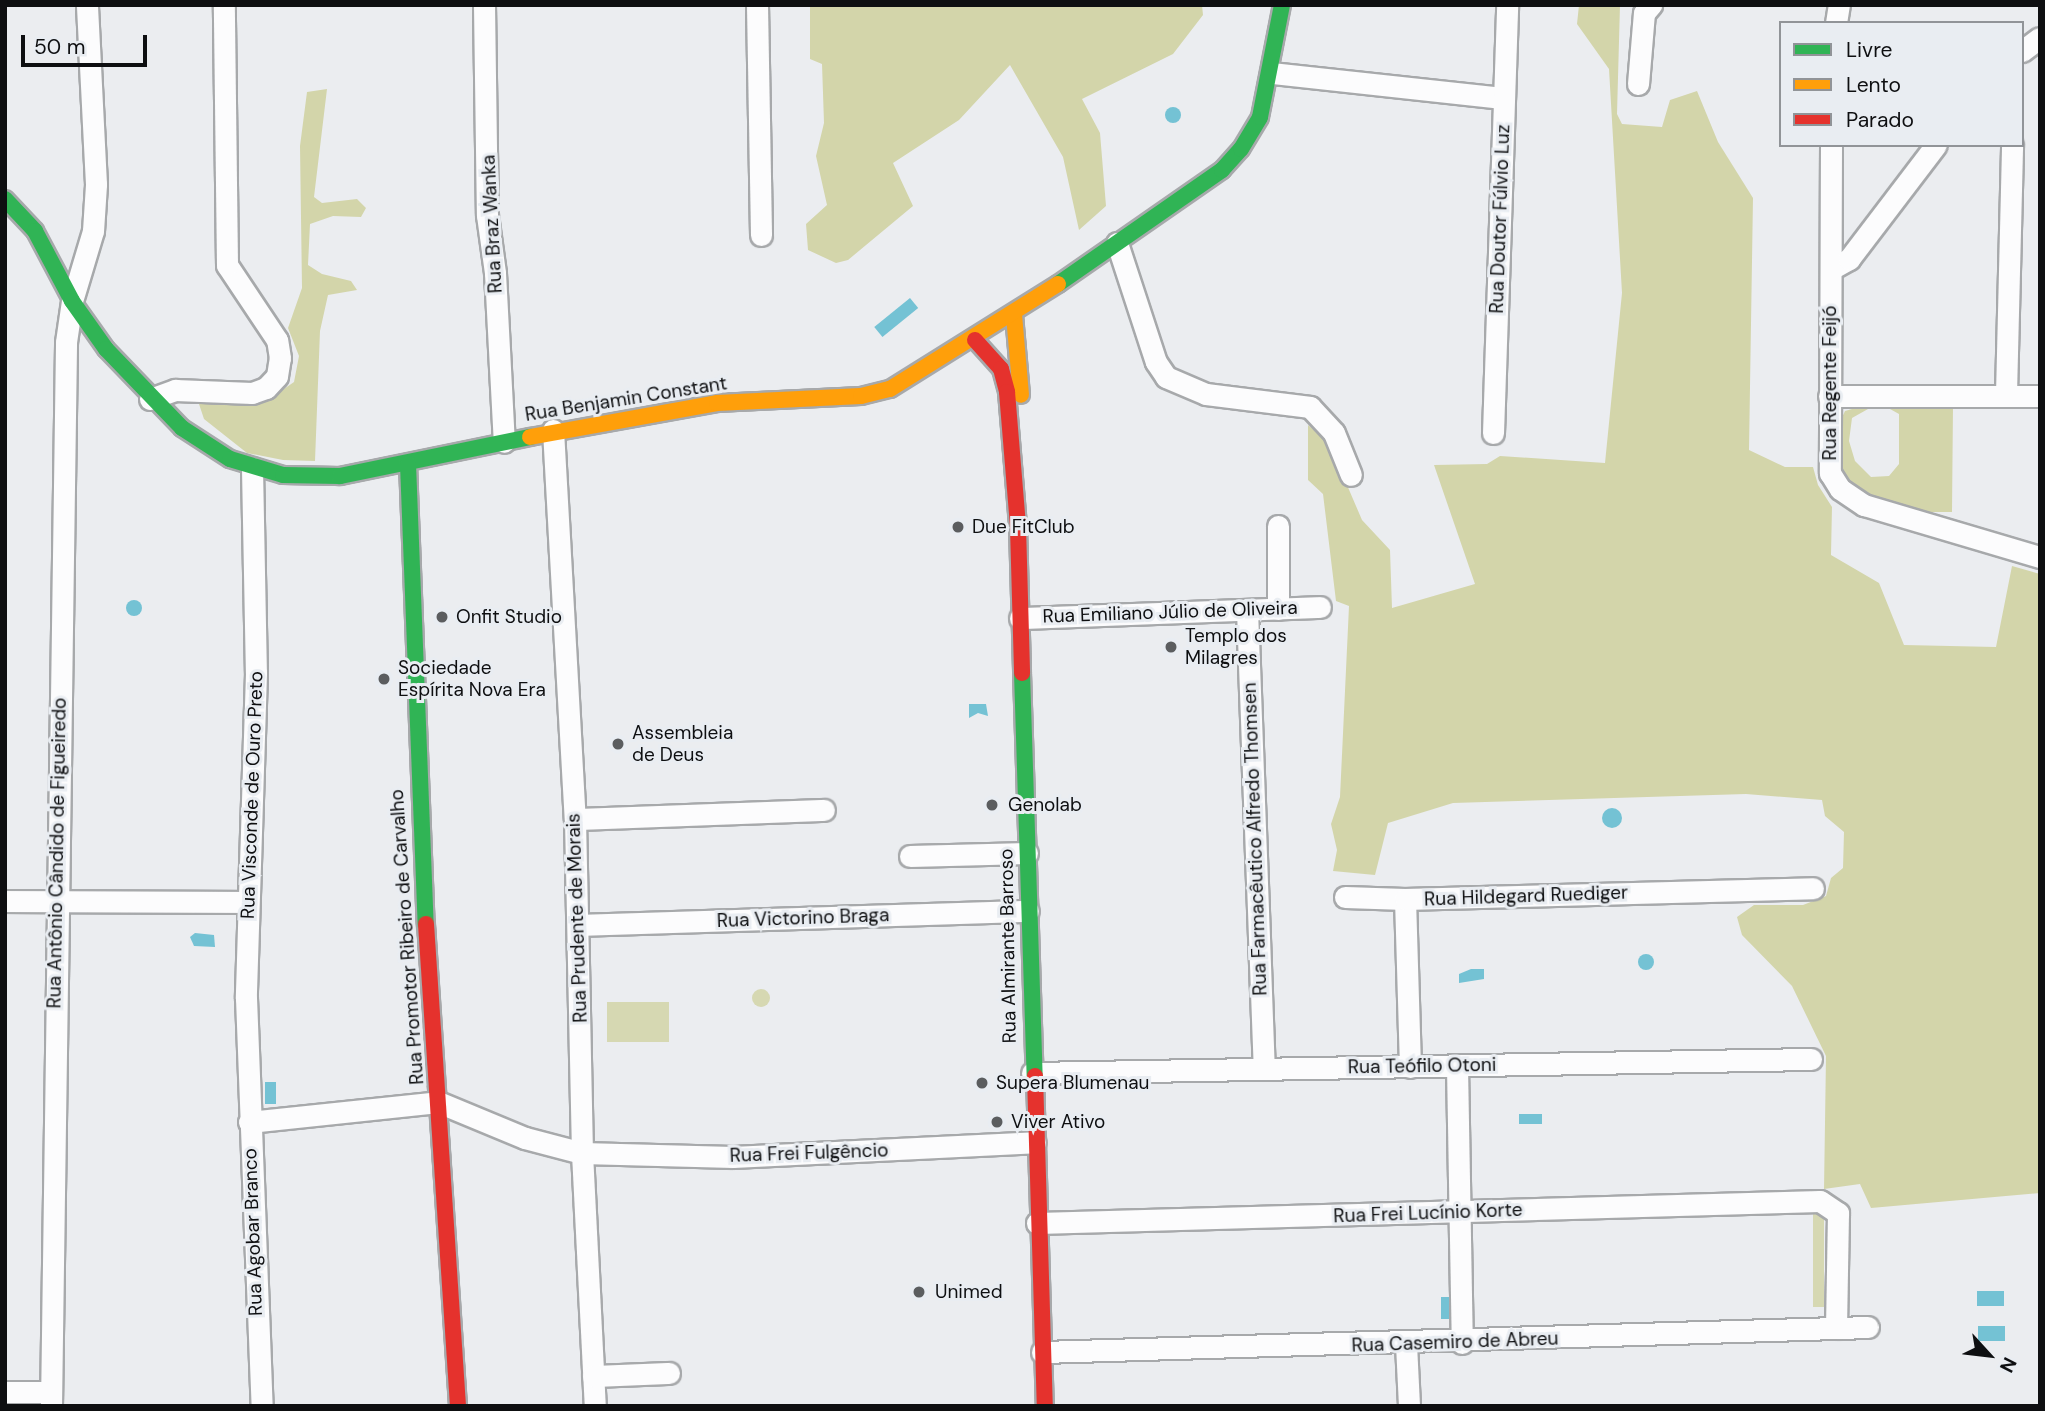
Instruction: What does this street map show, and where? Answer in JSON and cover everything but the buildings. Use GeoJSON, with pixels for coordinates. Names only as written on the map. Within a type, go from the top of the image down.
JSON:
{"type":"FeatureCollection","features":[{"type":"Feature","properties":{"kind":"main road","name":"Rua Benjamin Constant"},"geometry":{"type":"LineString","coordinates":[[5,199],[35,231],[72,301],[149,399],[209,447],[252,468],[309,477],[408,464],[553,430],[717,403],[861,396],[890,389],[975,340],[1117,243],[1233,158],[1260,117],[1272,72],[1282,5]]}},
{"type":"Feature","properties":{"kind":"main road","name":"Rua Almirante Barroso"},"geometry":{"type":"LineString","coordinates":[[1014,315],[1024,476],[1018,527]]}},
{"type":"Feature","properties":{"kind":"main road","name":"Rua Almirante Barroso"},"geometry":{"type":"LineString","coordinates":[[975,340],[1001,369],[1007,392],[1018,527],[1032,1073],[1045,1406]]}},
{"type":"Feature","properties":{"kind":"main road","name":"Rua Promotor Ribeiro de Carvalho"},"geometry":{"type":"LineString","coordinates":[[408,464],[419,822],[458,1406]]}},
{"type":"Feature","properties":{"kind":"street","name":"Rua Antônio Cândido de Figueiredo"},"geometry":{"type":"LineString","coordinates":[[51,1399],[66,342],[72,301],[93,232],[96,184],[87,5]]}},
{"type":"Feature","properties":{"kind":"street"},"geometry":{"type":"LineString","coordinates":[[149,399],[175,390],[252,393],[266,388],[277,376],[280,358],[278,341],[227,265],[224,5]]}},
{"type":"Feature","properties":{"kind":"street","name":"Rua Braz Wanka"},"geometry":{"type":"LineString","coordinates":[[484,5],[487,215],[495,273],[504,442]]}},
{"type":"Feature","properties":{"kind":"street"},"geometry":{"type":"LineString","coordinates":[[757,5],[761,234]]}},
{"type":"Feature","properties":{"kind":"street","name":"Rua Doutor Fúlvio Luz"},"geometry":{"type":"LineString","coordinates":[[1493,433],[1507,5]]}},
{"type":"Feature","properties":{"kind":"street"},"geometry":{"type":"LineString","coordinates":[[1638,84],[1644,13],[1651,5]]}},
{"type":"Feature","properties":{"kind":"street"},"geometry":{"type":"LineString","coordinates":[[2024,49],[2039,38]]}},
{"type":"Feature","properties":{"kind":"street"},"geometry":{"type":"LineString","coordinates":[[1272,72],[1504,98]]}},
{"type":"Feature","properties":{"kind":"street","name":"Rua Regente Feijó"},"geometry":{"type":"LineString","coordinates":[[1831,147],[1830,473],[1850,498],[2040,557]]}},
{"type":"Feature","properties":{"kind":"street"},"geometry":{"type":"LineString","coordinates":[[1831,269],[1849,259],[1934,147]]}},
{"type":"Feature","properties":{"kind":"street"},"geometry":{"type":"LineString","coordinates":[[2006,394],[2012,147]]}},
{"type":"Feature","properties":{"kind":"street"},"geometry":{"type":"LineString","coordinates":[[1117,243],[1156,362],[1166,377],[1206,394],[1310,407],[1334,433],[1351,475]]}},
{"type":"Feature","properties":{"kind":"street"},"geometry":{"type":"LineString","coordinates":[[1829,396],[2040,396]]}},
{"type":"Feature","properties":{"kind":"street","name":"Rua Prudente de Morais"},"geometry":{"type":"LineString","coordinates":[[553,430],[575,819],[582,1153],[595,1406]]}},
{"type":"Feature","properties":{"kind":"street","name":"Rua Visconde de Ouro Preto"},"geometry":{"type":"LineString","coordinates":[[249,1122],[248,902],[256,673],[252,468]]}},
{"type":"Feature","properties":{"kind":"street"},"geometry":{"type":"LineString","coordinates":[[1278,526],[1278,609]]}},
{"type":"Feature","properties":{"kind":"street","name":"Rua Emiliano Júlio de Oliveira"},"geometry":{"type":"LineString","coordinates":[[1020,618],[1320,607]]}},
{"type":"Feature","properties":{"kind":"street","name":"Rua Farmacêutico Alfredo Thomsen"},"geometry":{"type":"LineString","coordinates":[[1247,610],[1264,1069]]}},
{"type":"Feature","properties":{"kind":"street"},"geometry":{"type":"LineString","coordinates":[[575,819],[824,810]]}},
{"type":"Feature","properties":{"kind":"street"},"geometry":{"type":"LineString","coordinates":[[910,856],[1027,853]]}},
{"type":"Feature","properties":{"kind":"street","name":"Rua Hildegard Ruediger"},"geometry":{"type":"LineString","coordinates":[[1410,1066],[1405,899],[1813,888]]}},
{"type":"Feature","properties":{"kind":"street"},"geometry":{"type":"LineString","coordinates":[[1345,897],[1405,899]]}},
{"type":"Feature","properties":{"kind":"street"},"geometry":{"type":"LineString","coordinates":[[5,901],[248,902]]}},
{"type":"Feature","properties":{"kind":"street","name":"Rua Victorino Braga"},"geometry":{"type":"LineString","coordinates":[[579,925],[1028,911]]}},
{"type":"Feature","properties":{"kind":"street","name":"Rua Teófilo Otoni"},"geometry":{"type":"LineString","coordinates":[[1032,1073],[1811,1059]]}},
{"type":"Feature","properties":{"kind":"street"},"geometry":{"type":"LineString","coordinates":[[1457,1066],[1462,1343]]}},
{"type":"Feature","properties":{"kind":"street","name":"Rua Agobar Branco"},"geometry":{"type":"LineString","coordinates":[[262,1406],[249,1122],[438,1102]]}},
{"type":"Feature","properties":{"kind":"street","name":"Rua Frei Fulgêncio"},"geometry":{"type":"LineString","coordinates":[[438,1102],[525,1138],[582,1153],[742,1156],[1035,1142]]}},
{"type":"Feature","properties":{"kind":"street","name":"Rua Frei Lucínio Korte"},"geometry":{"type":"LineString","coordinates":[[1037,1223],[1820,1201],[1838,1213],[1836,1328]]}},
{"type":"Feature","properties":{"kind":"street","name":"Rua Casemiro de Abreu"},"geometry":{"type":"LineString","coordinates":[[1042,1352],[1462,1343],[1868,1327]]}},
{"type":"Feature","properties":{"kind":"street"},"geometry":{"type":"LineString","coordinates":[[1406,1344],[1409,1406]]}},
{"type":"Feature","properties":{"kind":"street"},"geometry":{"type":"LineString","coordinates":[[593,1376],[669,1373]]}},
{"type":"Feature","properties":{"kind":"street"},"geometry":{"type":"LineString","coordinates":[[5,1392],[51,1399]]}},
{"type":"Feature","properties":{"kind":"green space"},"geometry":{"type":"Polygon","coordinates":[[[810,5],[1202,5],[1203,15],[1173,54],[1082,99],[1100,133],[1106,206],[1079,230],[1063,157],[1010,65],[959,120],[893,163],[913,206],[848,260],[836,263],[808,250],[806,224],[827,205],[816,156],[824,123],[822,64],[810,59],[810,5]]]}},
{"type":"Feature","properties":{"kind":"green space"},"geometry":{"type":"Polygon","coordinates":[[[1579,5],[1620,5],[1617,114],[1622,124],[1662,127],[1670,100],[1697,91],[1718,142],[1753,198],[1749,450],[1785,467],[1813,467],[1818,485],[1832,507],[1831,555],[1879,583],[1904,645],[1996,647],[2012,566],[2040,574],[2040,1193],[1871,1208],[1860,1184],[1824,1189],[1826,1056],[1792,986],[1742,935],[1737,917],[1754,905],[1803,905],[1826,896],[1831,878],[1843,868],[1844,832],[1825,816],[1822,800],[1746,794],[1453,803],[1388,823],[1375,875],[1333,871],[1337,850],[1331,824],[1340,797],[1349,606],[1336,601],[1323,494],[1308,480],[1308,425],[1329,443],[1362,520],[1390,550],[1392,608],[1475,584],[1434,465],[1487,464],[1500,456],[1605,463],[1622,293],[1609,69],[1577,24],[1579,5]]]}},
{"type":"Feature","properties":{"kind":"green space"},"geometry":{"type":"Polygon","coordinates":[[[327,89],[314,197],[322,203],[357,199],[366,208],[361,217],[333,216],[310,224],[308,265],[322,274],[351,281],[357,290],[328,295],[320,331],[315,461],[283,460],[247,453],[204,419],[197,398],[268,400],[294,382],[299,356],[288,328],[302,288],[300,146],[307,92],[327,89]]]}},
{"type":"Feature","properties":{"kind":"green space"},"geometry":{"type":"Polygon","coordinates":[[[1881,404],[1953,406],[1952,512],[1920,512],[1876,498],[1855,486],[1844,473],[1838,451],[1839,424],[1845,411],[1866,405],[1868,409],[1852,418],[1849,441],[1855,461],[1871,477],[1889,476],[1899,464],[1899,414],[1881,404]]]}},
{"type":"Feature","properties":{"kind":"green space"},"geometry":{"type":"Polygon","coordinates":[[[757,989],[765,989],[770,998],[768,1005],[757,1007],[752,1002],[752,994],[757,989]]]}},
{"type":"Feature","properties":{"kind":"green space"},"geometry":{"type":"Polygon","coordinates":[[[607,1002],[669,1002],[669,1042],[607,1042],[607,1002]]]}},
{"type":"Feature","properties":{"kind":"green space"},"geometry":{"type":"Polygon","coordinates":[[[1813,1210],[1824,1210],[1824,1307],[1813,1307],[1813,1210]]]}},
{"type":"Feature","properties":{"kind":"water"},"geometry":{"type":"Polygon","coordinates":[[[1170,107],[1176,107],[1181,115],[1179,121],[1170,123],[1165,118],[1165,112],[1170,107]]]}},
{"type":"Feature","properties":{"kind":"water"},"geometry":{"type":"Polygon","coordinates":[[[910,298],[918,308],[882,337],[874,327],[910,298]]]}},
{"type":"Feature","properties":{"kind":"water"},"geometry":{"type":"Polygon","coordinates":[[[131,600],[137,600],[142,608],[140,614],[131,616],[126,611],[126,605],[131,600]]]}},
{"type":"Feature","properties":{"kind":"water"},"geometry":{"type":"Polygon","coordinates":[[[969,704],[986,704],[988,716],[978,713],[969,718],[969,704]]]}},
{"type":"Feature","properties":{"kind":"water"},"geometry":{"type":"Polygon","coordinates":[[[1608,808],[1616,808],[1622,818],[1616,828],[1608,828],[1602,822],[1602,814],[1608,808]]]}},
{"type":"Feature","properties":{"kind":"water"},"geometry":{"type":"Polygon","coordinates":[[[195,933],[214,935],[215,947],[194,946],[190,937],[195,933]]]}},
{"type":"Feature","properties":{"kind":"water"},"geometry":{"type":"Polygon","coordinates":[[[1646,954],[1652,956],[1652,968],[1646,970],[1640,968],[1638,962],[1640,956],[1646,954]]]}},
{"type":"Feature","properties":{"kind":"water"},"geometry":{"type":"Polygon","coordinates":[[[1471,969],[1484,969],[1484,979],[1459,983],[1459,974],[1471,969]]]}},
{"type":"Feature","properties":{"kind":"water"},"geometry":{"type":"Polygon","coordinates":[[[265,1082],[276,1082],[276,1104],[265,1104],[265,1082]]]}},
{"type":"Feature","properties":{"kind":"water"},"geometry":{"type":"Polygon","coordinates":[[[1519,1114],[1542,1114],[1542,1124],[1519,1124],[1519,1114]]]}},
{"type":"Feature","properties":{"kind":"water"},"geometry":{"type":"Polygon","coordinates":[[[1977,1291],[2004,1291],[2004,1306],[1977,1306],[1977,1291]]]}},
{"type":"Feature","properties":{"kind":"water"},"geometry":{"type":"Polygon","coordinates":[[[1441,1297],[1450,1297],[1450,1319],[1441,1319],[1441,1297]]]}},
{"type":"Feature","properties":{"kind":"water"},"geometry":{"type":"Polygon","coordinates":[[[1978,1326],[2005,1326],[2005,1341],[1978,1341],[1978,1326]]]}},
{"type":"Feature","properties":{"kind":"traffic: fast"},"geometry":{"type":"LineString","coordinates":[[1058,284],[1222,170],[1241,149],[1260,117],[1282,5]]}},
{"type":"Feature","properties":{"kind":"traffic: fast"},"geometry":{"type":"LineString","coordinates":[[5,199],[35,231],[72,301],[106,349],[182,428],[230,459],[283,475],[340,476],[530,437]]}},
{"type":"Feature","properties":{"kind":"traffic: fast"},"geometry":{"type":"LineString","coordinates":[[408,464],[426,924]]}},
{"type":"Feature","properties":{"kind":"traffic: fast"},"geometry":{"type":"LineString","coordinates":[[1022,673],[1035,1076]]}},
{"type":"Feature","properties":{"kind":"traffic: slow"},"geometry":{"type":"LineString","coordinates":[[530,437],[717,403],[861,396],[890,389],[1058,284]]}},
{"type":"Feature","properties":{"kind":"traffic: slow"},"geometry":{"type":"LineString","coordinates":[[1014,315],[1021,395]]}},
{"type":"Feature","properties":{"kind":"traffic: jam"},"geometry":{"type":"LineString","coordinates":[[975,340],[1001,369],[1007,392],[1018,527],[1022,673]]}},
{"type":"Feature","properties":{"kind":"traffic: jam"},"geometry":{"type":"LineString","coordinates":[[426,924],[458,1406]]}},
{"type":"Feature","properties":{"kind":"traffic: jam"},"geometry":{"type":"LineString","coordinates":[[1035,1076],[1045,1406]]}},
{"type":"Feature","properties":{"kind":"place","name":"Due FitClub"},"geometry":{"type":"Point","coordinates":[958,527]}},
{"type":"Feature","properties":{"kind":"place","name":"Onfit Studio"},"geometry":{"type":"Point","coordinates":[442,617]}},
{"type":"Feature","properties":{"kind":"place","name":"Templo dos Milagres"},"geometry":{"type":"Point","coordinates":[1171,647]}},
{"type":"Feature","properties":{"kind":"place","name":"Sociedade Espírita Nova Era"},"geometry":{"type":"Point","coordinates":[384,679]}},
{"type":"Feature","properties":{"kind":"place","name":"Assembleia de Deus"},"geometry":{"type":"Point","coordinates":[618,744]}},
{"type":"Feature","properties":{"kind":"place","name":"Genolab"},"geometry":{"type":"Point","coordinates":[992,805]}},
{"type":"Feature","properties":{"kind":"place","name":"Supera Blumenau"},"geometry":{"type":"Point","coordinates":[982,1083]}},
{"type":"Feature","properties":{"kind":"place","name":"Viver Ativo"},"geometry":{"type":"Point","coordinates":[997,1122]}},
{"type":"Feature","properties":{"kind":"place","name":"Unimed"},"geometry":{"type":"Point","coordinates":[919,1292]}}]}
